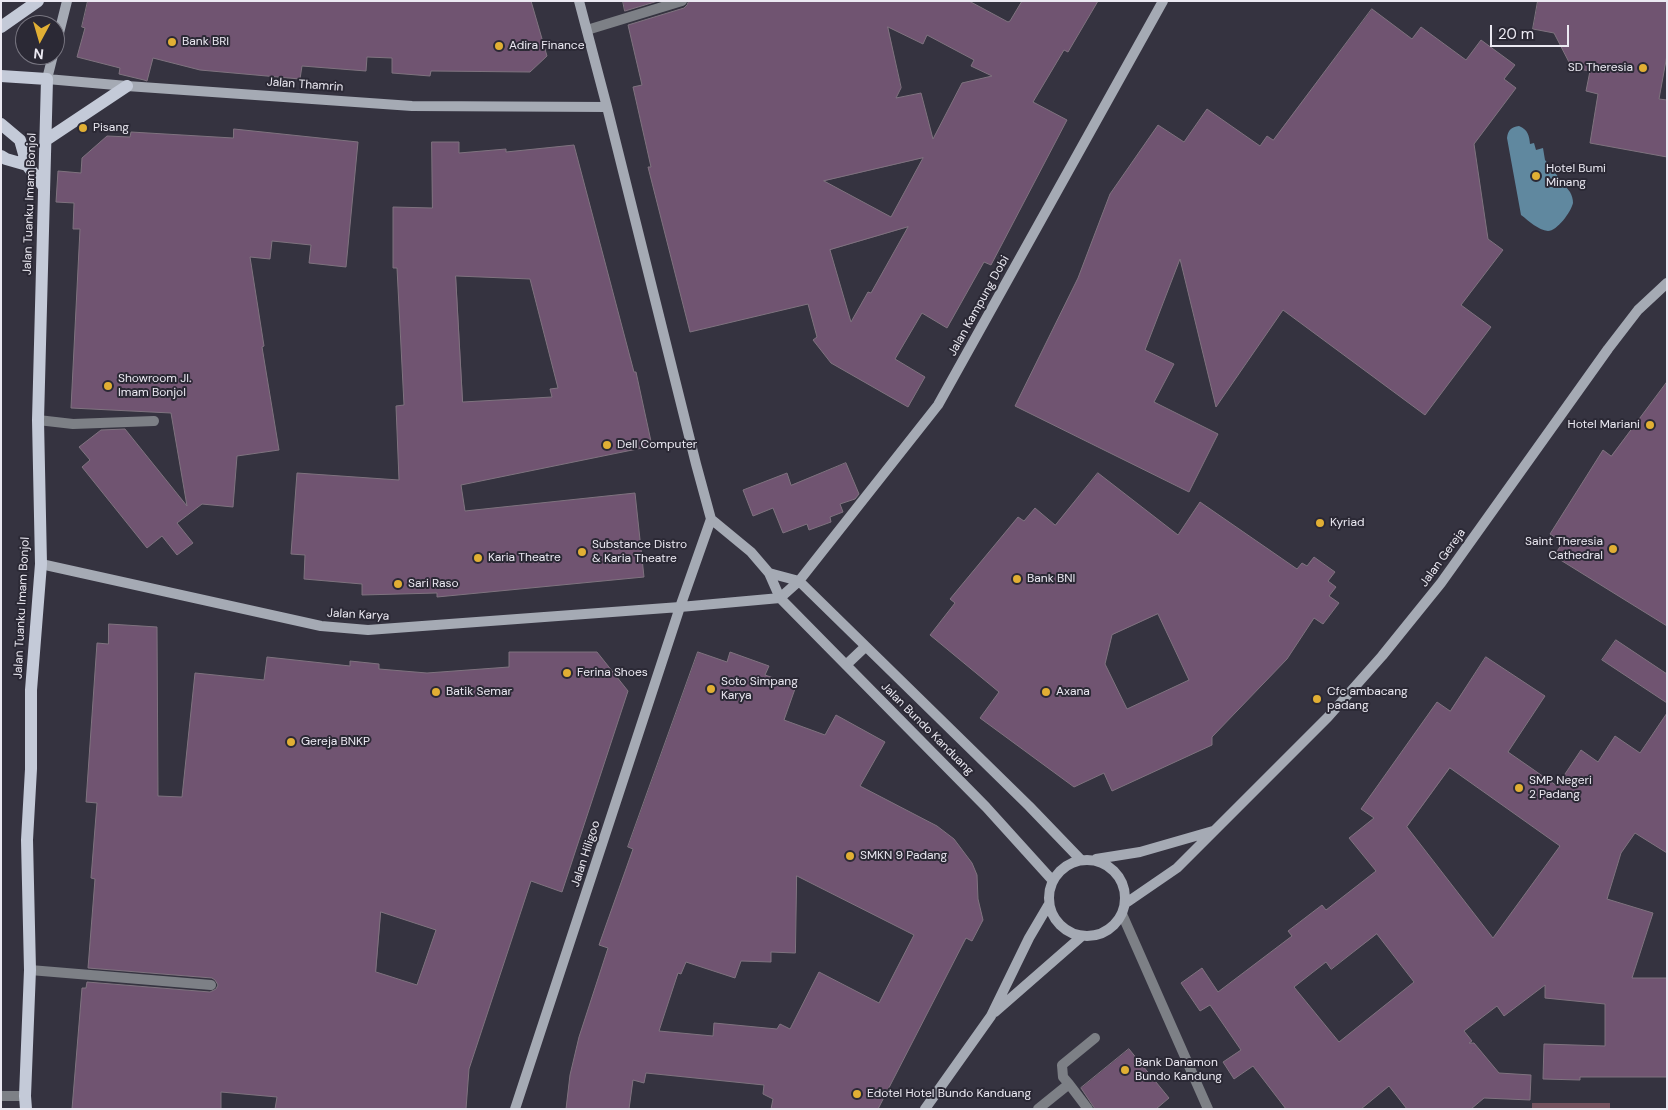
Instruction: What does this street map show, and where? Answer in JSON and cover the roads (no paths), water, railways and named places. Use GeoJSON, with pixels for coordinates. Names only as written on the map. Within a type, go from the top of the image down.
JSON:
{"type":"FeatureCollection","features":[{"type":"Feature","properties":{"kind":"main road"},"geometry":{"type":"LineString","coordinates":[[1,27],[38,1]]}},
{"type":"Feature","properties":{"kind":"main road"},"geometry":{"type":"LineString","coordinates":[[63,15],[67,1]]}},
{"type":"Feature","properties":{"kind":"main road"},"geometry":{"type":"LineString","coordinates":[[579,1],[696,464],[712,519],[751,552],[769,573],[780,598]]}},
{"type":"Feature","properties":{"kind":"main road","name":"Jalan Kampung Dobi"},"geometry":{"type":"LineString","coordinates":[[780,598],[799,582],[938,405],[1164,1]]}},
{"type":"Feature","properties":{"kind":"main road"},"geometry":{"type":"LineString","coordinates":[[47,79],[50,65]]}},
{"type":"Feature","properties":{"kind":"main road","name":"Jalan Thamrin"},"geometry":{"type":"LineString","coordinates":[[1,76],[412,106],[607,107]]}},
{"type":"Feature","properties":{"kind":"main road","name":"Jalan Tuanku Imam Bonjol"},"geometry":{"type":"LineString","coordinates":[[25,1102],[30,970],[27,840],[31,770],[31,690],[41,564],[38,420],[47,79]]}},
{"type":"Feature","properties":{"kind":"main road"},"geometry":{"type":"LineString","coordinates":[[46,140],[127,86]]}},
{"type":"Feature","properties":{"kind":"main road"},"geometry":{"type":"LineString","coordinates":[[1,124],[20,140],[27,165],[44,186]]}},
{"type":"Feature","properties":{"kind":"main road"},"geometry":{"type":"LineString","coordinates":[[1,156],[27,165]]}},
{"type":"Feature","properties":{"kind":"main road","name":"Jalan Gereja"},"geometry":{"type":"LineString","coordinates":[[1126,903],[1177,868],[1328,717],[1382,656],[1441,583],[1614,341],[1638,310],[1667,283]]}},
{"type":"Feature","properties":{"kind":"main road","name":"Jalan Hiligoo"},"geometry":{"type":"LineString","coordinates":[[515,1109],[680,607],[712,519]]}},
{"type":"Feature","properties":{"kind":"main road","name":"Jalan Karya"},"geometry":{"type":"LineString","coordinates":[[41,564],[321,626],[368,630],[780,598]]}},
{"type":"Feature","properties":{"kind":"main road"},"geometry":{"type":"LineString","coordinates":[[769,573],[799,582],[1029,806],[1081,860]]}},
{"type":"Feature","properties":{"kind":"main road","name":"Jalan Bundo Kanduang"},"geometry":{"type":"LineString","coordinates":[[780,598],[986,806],[1053,881]]}},
{"type":"Feature","properties":{"kind":"main road"},"geometry":{"type":"LineString","coordinates":[[846,666],[865,647]]}},
{"type":"Feature","properties":{"kind":"main road"},"geometry":{"type":"LineString","coordinates":[[1093,860],[1104,863],[1114,870],[1122,880],[1126,903],[1122,914],[1106,932],[1094,936],[1082,936],[1070,932],[1053,916],[1049,904],[1049,892],[1053,881],[1060,871],[1069,864],[1081,860],[1093,860],[1140,852],[1216,830]]}},
{"type":"Feature","properties":{"kind":"main road"},"geometry":{"type":"LineString","coordinates":[[928,1108],[991,1016],[1029,938],[1049,904]]}},
{"type":"Feature","properties":{"kind":"main road"},"geometry":{"type":"LineString","coordinates":[[991,1016],[1082,936]]}},
{"type":"Feature","properties":{"kind":"street"},"geometry":{"type":"LineString","coordinates":[[587,30],[682,1]]}},
{"type":"Feature","properties":{"kind":"street"},"geometry":{"type":"LineString","coordinates":[[38,420],[73,424],[154,421]]}},
{"type":"Feature","properties":{"kind":"street"},"geometry":{"type":"LineString","coordinates":[[1122,914],[1208,1109]]}},
{"type":"Feature","properties":{"kind":"street"},"geometry":{"type":"LineString","coordinates":[[30,970],[211,985]]}},
{"type":"Feature","properties":{"kind":"street"},"geometry":{"type":"LineString","coordinates":[[1088,1109],[1063,1077],[1062,1065],[1095,1038]]}},
{"type":"Feature","properties":{"kind":"street"},"geometry":{"type":"LineString","coordinates":[[1038,1109],[1069,1084]]}},
{"type":"Feature","properties":{"kind":"street"},"geometry":{"type":"LineString","coordinates":[[1,1096],[25,1102]]}},
{"type":"Feature","properties":{"kind":"water","name":"Hotel Bumi Minang"},"geometry":{"type":"Polygon","coordinates":[[[1519,126],[1526,131],[1530,144],[1534,143],[1536,150],[1543,148],[1545,160],[1570,192],[1572,198],[1572,207],[1567,216],[1552,230],[1541,229],[1521,215],[1507,138],[1510,129],[1519,126]]]}},
{"type":"Feature","properties":{"kind":"place","name":"Bank BRI"},"geometry":{"type":"Point","coordinates":[172,42]}},
{"type":"Feature","properties":{"kind":"place","name":"Adira Finance"},"geometry":{"type":"Point","coordinates":[499,46]}},
{"type":"Feature","properties":{"kind":"place","name":"SD Theresia"},"geometry":{"type":"Point","coordinates":[1643,68]}},
{"type":"Feature","properties":{"kind":"place","name":"Pisang"},"geometry":{"type":"Point","coordinates":[83,128]}},
{"type":"Feature","properties":{"kind":"place","name":"Hotel Bumi Minang"},"geometry":{"type":"Point","coordinates":[1536,176]}},
{"type":"Feature","properties":{"kind":"place","name":"Showroom Jl. Imam Bonjol"},"geometry":{"type":"Point","coordinates":[108,386]}},
{"type":"Feature","properties":{"kind":"place","name":"Hotel Mariani"},"geometry":{"type":"Point","coordinates":[1650,425]}},
{"type":"Feature","properties":{"kind":"place","name":"Dell Computer"},"geometry":{"type":"Point","coordinates":[607,445]}},
{"type":"Feature","properties":{"kind":"place","name":"Kyriad"},"geometry":{"type":"Point","coordinates":[1320,523]}},
{"type":"Feature","properties":{"kind":"place","name":"Saint Theresia Cathedral"},"geometry":{"type":"Point","coordinates":[1613,549]}},
{"type":"Feature","properties":{"kind":"place","name":"Substance Distro & Karia Theatre"},"geometry":{"type":"Point","coordinates":[582,552]}},
{"type":"Feature","properties":{"kind":"place","name":"Karia Theatre"},"geometry":{"type":"Point","coordinates":[478,558]}},
{"type":"Feature","properties":{"kind":"place","name":"Bank BNI"},"geometry":{"type":"Point","coordinates":[1017,579]}},
{"type":"Feature","properties":{"kind":"place","name":"Sari Raso"},"geometry":{"type":"Point","coordinates":[398,584]}},
{"type":"Feature","properties":{"kind":"place","name":"Ferina Shoes"},"geometry":{"type":"Point","coordinates":[567,673]}},
{"type":"Feature","properties":{"kind":"place","name":"Soto Simpang Karya"},"geometry":{"type":"Point","coordinates":[711,689]}},
{"type":"Feature","properties":{"kind":"place","name":"Batik Semar"},"geometry":{"type":"Point","coordinates":[436,692]}},
{"type":"Feature","properties":{"kind":"place","name":"Axana"},"geometry":{"type":"Point","coordinates":[1046,692]}},
{"type":"Feature","properties":{"kind":"place","name":"Cfc ambacang padang"},"geometry":{"type":"Point","coordinates":[1317,699]}},
{"type":"Feature","properties":{"kind":"place","name":"Gereja BNKP"},"geometry":{"type":"Point","coordinates":[291,742]}},
{"type":"Feature","properties":{"kind":"place","name":"SMP Negeri 2 Padang"},"geometry":{"type":"Point","coordinates":[1519,788]}},
{"type":"Feature","properties":{"kind":"place","name":"SMKN 9 Padang"},"geometry":{"type":"Point","coordinates":[850,856]}},
{"type":"Feature","properties":{"kind":"place","name":"Bank Danamon Bundo Kandung"},"geometry":{"type":"Point","coordinates":[1125,1070]}},
{"type":"Feature","properties":{"kind":"place","name":"Edotel Hotel Bundo Kanduang"},"geometry":{"type":"Point","coordinates":[857,1094]}}]}
